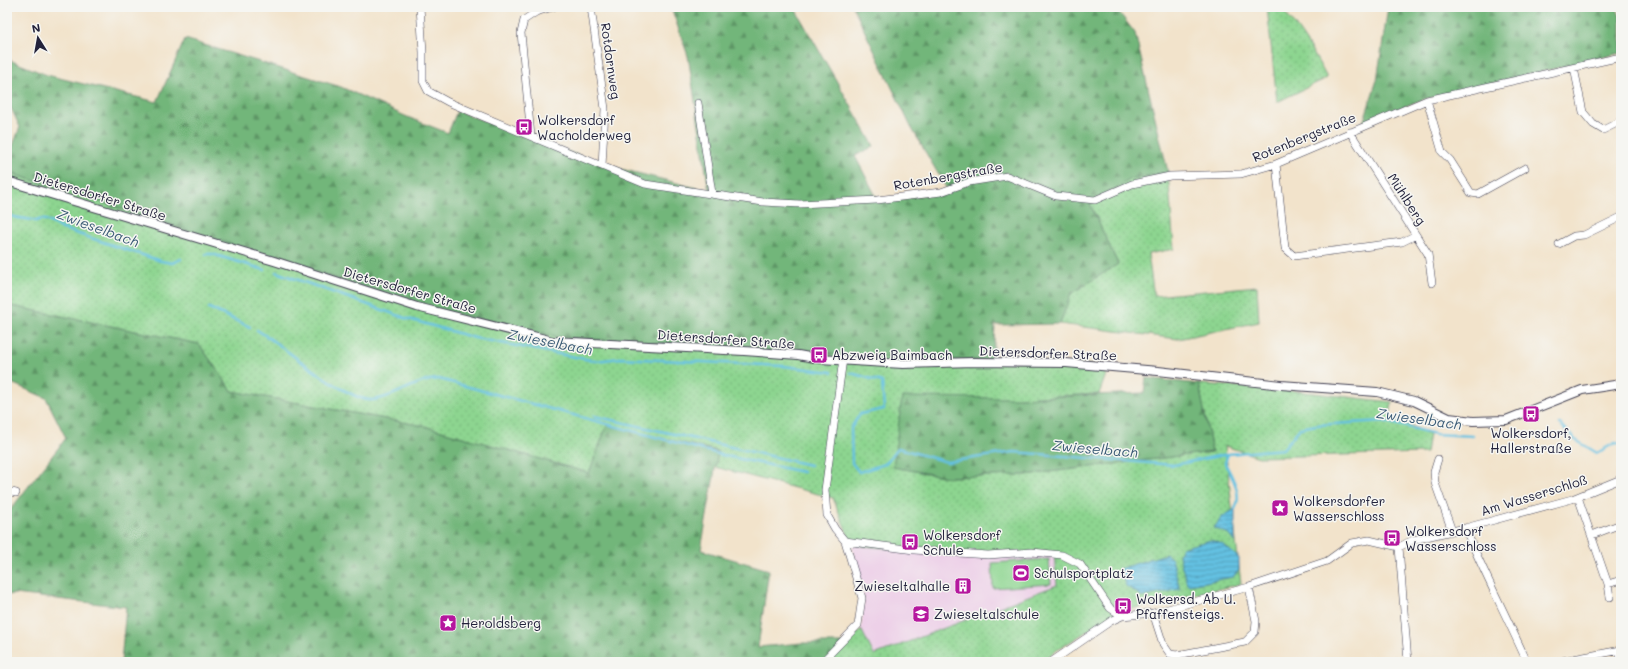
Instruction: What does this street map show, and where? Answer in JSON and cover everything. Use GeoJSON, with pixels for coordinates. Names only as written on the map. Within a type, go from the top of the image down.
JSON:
{"type":"FeatureCollection","features":[{"type":"Feature","properties":{"kind":"street"},"geometry":{"type":"LineString","coordinates":[[7,11],[9,7]]}},
{"type":"Feature","properties":{"kind":"street","name":"Rotenbergstraße"},"geometry":{"type":"LineString","coordinates":[[420,7],[423,80],[428,91],[448,102],[645,184],[712,193],[763,202],[800,204],[870,200],[941,192],[969,182],[1007,176],[1056,196],[1095,200],[1132,184],[1170,176],[1241,174],[1276,164],[1427,100],[1621,57]]}},
{"type":"Feature","properties":{"kind":"street"},"geometry":{"type":"LineString","coordinates":[[531,136],[521,33],[524,20],[536,12],[553,7]]}},
{"type":"Feature","properties":{"kind":"street","name":"Rotdornweg"},"geometry":{"type":"LineString","coordinates":[[590,7],[605,109],[602,166]]}},
{"type":"Feature","properties":{"kind":"street"},"geometry":{"type":"LineString","coordinates":[[1574,68],[1582,112],[1593,124],[1603,130],[1621,122]]}},
{"type":"Feature","properties":{"kind":"street"},"geometry":{"type":"LineString","coordinates":[[1427,100],[1442,152],[1450,160],[1470,193],[1478,194],[1525,168]]}},
{"type":"Feature","properties":{"kind":"street"},"geometry":{"type":"LineString","coordinates":[[698,103],[712,193]]}},
{"type":"Feature","properties":{"kind":"street","name":"Mühlberg"},"geometry":{"type":"LineString","coordinates":[[1350,132],[1428,254],[1432,283]]}},
{"type":"Feature","properties":{"kind":"street"},"geometry":{"type":"LineString","coordinates":[[1276,164],[1284,248],[1294,256],[1402,242],[1416,235]]}},
{"type":"Feature","properties":{"kind":"street","name":"Dietersdorfer Straße"},"geometry":{"type":"LineString","coordinates":[[7,180],[274,261],[417,308],[553,341],[744,351],[798,355],[820,359],[843,359],[903,364],[974,362],[1066,363],[1158,371],[1281,385],[1377,392],[1414,401],[1449,418],[1473,420],[1506,420],[1582,390],[1621,384]]}},
{"type":"Feature","properties":{"kind":"street"},"geometry":{"type":"LineString","coordinates":[[1559,244],[1574,236],[1584,235],[1621,216]]}},
{"type":"Feature","properties":{"kind":"street"},"geometry":{"type":"LineString","coordinates":[[822,662],[858,625],[862,598],[845,541],[835,529],[828,515],[825,490],[843,359]]}},
{"type":"Feature","properties":{"kind":"street"},"geometry":{"type":"LineString","coordinates":[[1438,459],[1434,472],[1435,483],[1452,531]]}},
{"type":"Feature","properties":{"kind":"street","name":"Am Wasserschloß"},"geometry":{"type":"LineString","coordinates":[[1398,547],[1413,540],[1465,528],[1578,497],[1621,479]]}},
{"type":"Feature","properties":{"kind":"street"},"geometry":{"type":"LineString","coordinates":[[7,491],[16,493]]}},
{"type":"Feature","properties":{"kind":"street"},"geometry":{"type":"LineString","coordinates":[[1578,497],[1608,584],[1610,597]]}},
{"type":"Feature","properties":{"kind":"street"},"geometry":{"type":"LineString","coordinates":[[1592,535],[1621,524]]}},
{"type":"Feature","properties":{"kind":"street"},"geometry":{"type":"LineString","coordinates":[[1465,528],[1527,662]]}},
{"type":"Feature","properties":{"kind":"street"},"geometry":{"type":"LineString","coordinates":[[1051,662],[1060,654],[1111,621],[1122,616],[1153,612],[1249,587],[1327,561],[1352,543],[1369,540],[1398,547],[1408,662]]}},
{"type":"Feature","properties":{"kind":"street"},"geometry":{"type":"LineString","coordinates":[[845,541],[914,550],[983,554],[1032,552],[1062,555],[1080,564],[1110,608],[1122,616]]}},
{"type":"Feature","properties":{"kind":"street"},"geometry":{"type":"LineString","coordinates":[[1608,584],[1621,580]]}},
{"type":"Feature","properties":{"kind":"street"},"geometry":{"type":"LineString","coordinates":[[1153,612],[1163,644],[1170,654],[1177,655],[1245,642],[1255,632],[1256,621],[1249,587]]}},
{"type":"Feature","properties":{"kind":"street"},"geometry":{"type":"LineString","coordinates":[[1556,662],[1620,650],[1621,661]]}},
{"type":"Feature","properties":{"kind":"shaded area","name":"Zwieseltalschule"},"geometry":{"type":"Polygon","coordinates":[[[852,545],[1054,555],[1057,585],[874,655],[861,629],[864,600],[852,545]]]}},
{"type":"Feature","properties":{"kind":"green space"},"geometry":{"type":"Polygon","coordinates":[[[671,7],[794,7],[874,146],[855,156],[879,202],[948,191],[911,127],[853,7],[1115,7],[1135,33],[1168,172],[1131,179],[1090,204],[1118,264],[1071,294],[1060,324],[995,325],[993,360],[906,359],[558,337],[417,304],[7,172],[7,161],[20,127],[7,100],[7,59],[47,75],[157,102],[185,39],[341,87],[405,116],[448,133],[457,111],[605,165],[709,191],[688,56],[671,7]]]}},
{"type":"Feature","properties":{"kind":"green space"},"geometry":{"type":"Polygon","coordinates":[[[1267,7],[1280,7],[1306,41],[1327,78],[1277,102],[1267,7]]]}},
{"type":"Feature","properties":{"kind":"green space"},"geometry":{"type":"Polygon","coordinates":[[[1388,7],[1616,7],[1621,18],[1621,53],[1421,100],[1363,123],[1377,80],[1388,7]]]}},
{"type":"Feature","properties":{"kind":"green space"},"geometry":{"type":"Polygon","coordinates":[[[7,172],[417,304],[558,337],[906,359],[993,360],[1109,366],[1099,394],[1019,398],[894,467],[947,477],[1025,475],[1212,452],[1199,384],[1278,389],[1392,402],[1390,416],[1429,434],[1426,453],[1259,457],[1225,446],[1241,584],[1118,612],[1057,650],[1042,662],[825,662],[848,643],[861,629],[874,655],[1057,585],[1054,555],[988,557],[852,545],[833,498],[715,467],[718,451],[607,425],[589,473],[424,426],[232,391],[199,344],[7,305],[7,172]]]}},
{"type":"Feature","properties":{"kind":"green space"},"geometry":{"type":"Polygon","coordinates":[[[1168,172],[1174,249],[1148,254],[1154,296],[1257,286],[1259,322],[1178,339],[1060,324],[1070,294],[1118,264],[1090,204],[1131,179],[1168,172]]]}},
{"type":"Feature","properties":{"kind":"green space"},"geometry":{"type":"Polygon","coordinates":[[[7,305],[199,344],[232,391],[424,426],[589,473],[607,425],[718,452],[701,550],[769,570],[758,647],[801,643],[848,643],[825,662],[121,662],[126,607],[15,594],[7,595],[7,514],[66,438],[46,398],[7,381],[7,305]]]}},
{"type":"Feature","properties":{"kind":"green space"},"geometry":{"type":"Polygon","coordinates":[[[1146,378],[1199,384],[1212,452],[1025,475],[947,477],[893,467],[902,397],[1019,398],[1144,393],[1146,378]]]}},
{"type":"Feature","properties":{"kind":"green space","name":"Schulsportplatz"},"geometry":{"type":"Polygon","coordinates":[[[1049,559],[1051,584],[993,588],[992,563],[1049,559]]]}},
{"type":"Feature","properties":{"kind":"water"},"geometry":{"type":"Polygon","coordinates":[[[1235,509],[1235,543],[1227,533],[1214,528],[1222,517],[1235,509]]]}},
{"type":"Feature","properties":{"kind":"water"},"geometry":{"type":"Polygon","coordinates":[[[1211,540],[1222,544],[1239,558],[1239,570],[1233,577],[1189,585],[1187,584],[1179,556],[1181,548],[1211,540]]]}},
{"type":"Feature","properties":{"kind":"water"},"geometry":{"type":"Polygon","coordinates":[[[1166,554],[1172,559],[1180,589],[1143,597],[1126,586],[1119,569],[1166,554]]]}},
{"type":"Feature","properties":{"kind":"waterway","name":"Zwieselbach"},"geometry":{"type":"LineString","coordinates":[[7,215],[36,221],[42,219],[60,228],[161,261],[172,263],[181,259]]}},
{"type":"Feature","properties":{"kind":"waterway","name":"Zwieselbach"},"geometry":{"type":"LineString","coordinates":[[206,254],[212,254],[265,270]]}},
{"type":"Feature","properties":{"kind":"waterway","name":"Zwieselbach"},"geometry":{"type":"LineString","coordinates":[[276,272],[405,318],[475,338],[596,361],[620,358],[784,366],[832,372]]}},
{"type":"Feature","properties":{"kind":"waterway"},"geometry":{"type":"LineString","coordinates":[[209,308],[250,327]]}},
{"type":"Feature","properties":{"kind":"waterway"},"geometry":{"type":"LineString","coordinates":[[257,330],[332,383],[362,398],[373,400],[390,396],[422,382],[439,379],[726,456],[803,472]]}},
{"type":"Feature","properties":{"kind":"waterway","name":"Zwieselbach"},"geometry":{"type":"LineString","coordinates":[[851,373],[882,382],[884,409],[860,414],[851,428],[852,463],[859,472],[885,464],[898,448],[947,462],[1014,452],[1174,465],[1228,454],[1283,449],[1300,428],[1316,425],[1384,421],[1435,434],[1473,436]]}},
{"type":"Feature","properties":{"kind":"waterway"},"geometry":{"type":"LineString","coordinates":[[594,416],[810,465]]}},
{"type":"Feature","properties":{"kind":"waterway","name":"Zwieselbach"},"geometry":{"type":"LineString","coordinates":[[1560,424],[1574,439],[1597,453],[1615,443],[1621,444]]}},
{"type":"Feature","properties":{"kind":"waterway"},"geometry":{"type":"LineString","coordinates":[[1228,454],[1225,463],[1236,486],[1238,497],[1235,509]]}},
{"type":"Feature","properties":{"kind":"place","name":"Wolkersdorf Wacholderweg"},"geometry":{"type":"Point","coordinates":[524,127]}},
{"type":"Feature","properties":{"kind":"place","name":"Abzweig Baimbach"},"geometry":{"type":"Point","coordinates":[819,355]}},
{"type":"Feature","properties":{"kind":"place","name":"Wolkersdorf, Hallerstraße"},"geometry":{"type":"Point","coordinates":[1531,414]}},
{"type":"Feature","properties":{"kind":"place","name":"Wolkersdorfer Wasserschloss"},"geometry":{"type":"Point","coordinates":[1280,508]}},
{"type":"Feature","properties":{"kind":"place","name":"Wolkersdorf Wasserschloss"},"geometry":{"type":"Point","coordinates":[1392,538]}},
{"type":"Feature","properties":{"kind":"place","name":"Wolkersdorf Schule"},"geometry":{"type":"Point","coordinates":[910,542]}},
{"type":"Feature","properties":{"kind":"place","name":"Schulsportplatz"},"geometry":{"type":"Point","coordinates":[1021,573]}},
{"type":"Feature","properties":{"kind":"place","name":"Zwieseltalhalle"},"geometry":{"type":"Point","coordinates":[963,586]}},
{"type":"Feature","properties":{"kind":"place","name":"Wolkersd. Ab U. Pfaffensteigs."},"geometry":{"type":"Point","coordinates":[1123,606]}},
{"type":"Feature","properties":{"kind":"place","name":"Zwieseltalschule"},"geometry":{"type":"Point","coordinates":[921,614]}},
{"type":"Feature","properties":{"kind":"place","name":"Heroldsberg"},"geometry":{"type":"Point","coordinates":[448,623]}}]}
